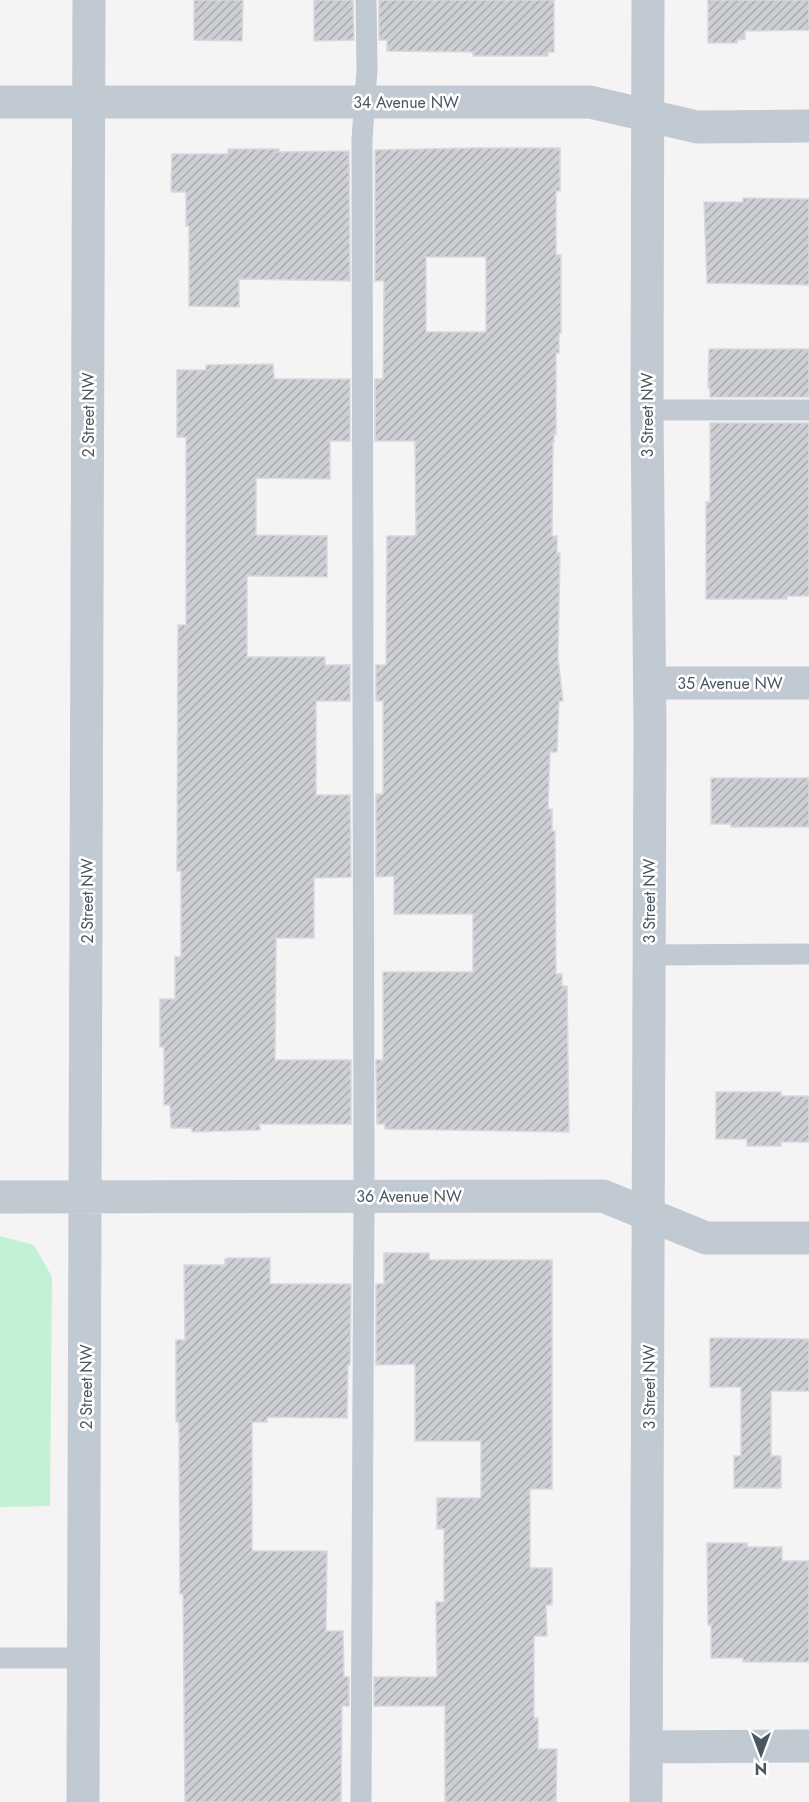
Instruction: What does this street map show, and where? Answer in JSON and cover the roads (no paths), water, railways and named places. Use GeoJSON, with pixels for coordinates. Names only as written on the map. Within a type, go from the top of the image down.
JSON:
{"type":"FeatureCollection","features":[{"type":"Feature","properties":{"kind":"street","name":"2 Street NW"},"geometry":{"type":"LineString","coordinates":[[83,1802],[89,0]]}},
{"type":"Feature","properties":{"kind":"street","name":"3 Street NW"},"geometry":{"type":"LineString","coordinates":[[646,1802],[650,683],[647,410],[648,0]]}},
{"type":"Feature","properties":{"kind":"street","name":"34 Avenue NW"},"geometry":{"type":"LineString","coordinates":[[0,102],[590,102],[697,127],[809,126]]}},
{"type":"Feature","properties":{"kind":"street","name":"35 Avenue NW"},"geometry":{"type":"LineString","coordinates":[[650,683],[809,683]]}},
{"type":"Feature","properties":{"kind":"street","name":"36 Avenue NW"},"geometry":{"type":"LineString","coordinates":[[0,1197],[603,1196],[706,1238],[809,1238]]}},
{"type":"Feature","properties":{"kind":"street"},"geometry":{"type":"LineString","coordinates":[[646,1747],[809,1746]]}},
{"type":"Feature","properties":{"kind":"lane"},"geometry":{"type":"LineString","coordinates":[[361,1802],[364,1196],[362,139],[367,70],[366,0]]}},
{"type":"Feature","properties":{"kind":"lane"},"geometry":{"type":"LineString","coordinates":[[647,410],[809,410]]}},
{"type":"Feature","properties":{"kind":"lane"},"geometry":{"type":"LineString","coordinates":[[649,955],[809,954]]}},
{"type":"Feature","properties":{"kind":"lane"},"geometry":{"type":"LineString","coordinates":[[0,1658],[84,1658]]}}]}
